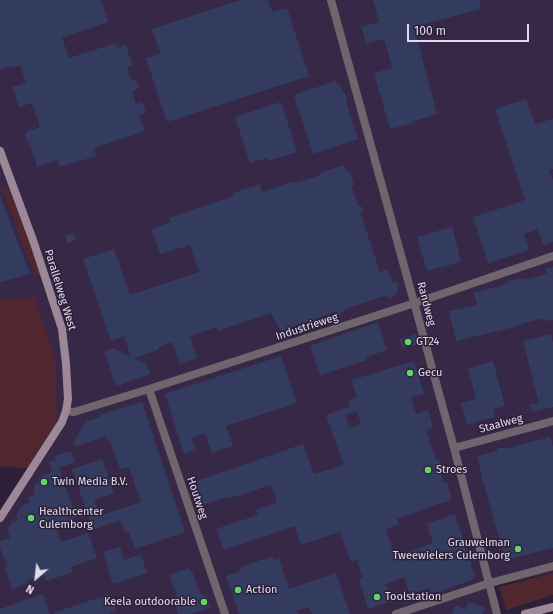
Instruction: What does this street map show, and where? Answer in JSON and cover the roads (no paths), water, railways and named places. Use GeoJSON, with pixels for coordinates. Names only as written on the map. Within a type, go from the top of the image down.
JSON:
{"type":"FeatureCollection","features":[{"type":"Feature","properties":{"kind":"street","name":"Randweg"},"geometry":{"type":"LineString","coordinates":[[331,0],[415,303],[497,614]]}},
{"type":"Feature","properties":{"kind":"street","name":"Parallelweg West"},"geometry":{"type":"LineString","coordinates":[[0,152],[34,243],[62,329],[68,399],[62,422],[0,518]]}},
{"type":"Feature","properties":{"kind":"street","name":"Industrieweg"},"geometry":{"type":"LineString","coordinates":[[66,411],[74,412],[148,389],[415,303],[553,256]]}},
{"type":"Feature","properties":{"kind":"street","name":"Houtweg"},"geometry":{"type":"LineString","coordinates":[[148,389],[225,614]]}},
{"type":"Feature","properties":{"kind":"street","name":"Staalweg"},"geometry":{"type":"LineString","coordinates":[[454,448],[553,421]]}},
{"type":"Feature","properties":{"kind":"street"},"geometry":{"type":"LineString","coordinates":[[396,614],[490,583],[553,566]]}},
{"type":"Feature","properties":{"kind":"street"},"geometry":{"type":"LineString","coordinates":[[525,614],[539,612],[553,607]]}},
{"type":"Feature","properties":{"kind":"place","name":"GT24"},"geometry":{"type":"Point","coordinates":[408,342]}},
{"type":"Feature","properties":{"kind":"place","name":"Gecu"},"geometry":{"type":"Point","coordinates":[410,373]}},
{"type":"Feature","properties":{"kind":"place","name":"Stroes"},"geometry":{"type":"Point","coordinates":[428,470]}},
{"type":"Feature","properties":{"kind":"place","name":"Twin Media B.V."},"geometry":{"type":"Point","coordinates":[44,482]}},
{"type":"Feature","properties":{"kind":"place","name":"Healthcenter Culemborg"},"geometry":{"type":"Point","coordinates":[31,518]}},
{"type":"Feature","properties":{"kind":"place","name":"Grauwelman Tweewielers Culemborg"},"geometry":{"type":"Point","coordinates":[518,549]}},
{"type":"Feature","properties":{"kind":"place","name":"Action"},"geometry":{"type":"Point","coordinates":[238,590]}},
{"type":"Feature","properties":{"kind":"place","name":"Toolstation"},"geometry":{"type":"Point","coordinates":[377,597]}},
{"type":"Feature","properties":{"kind":"place","name":"Keela outdoorable"},"geometry":{"type":"Point","coordinates":[204,602]}}]}
